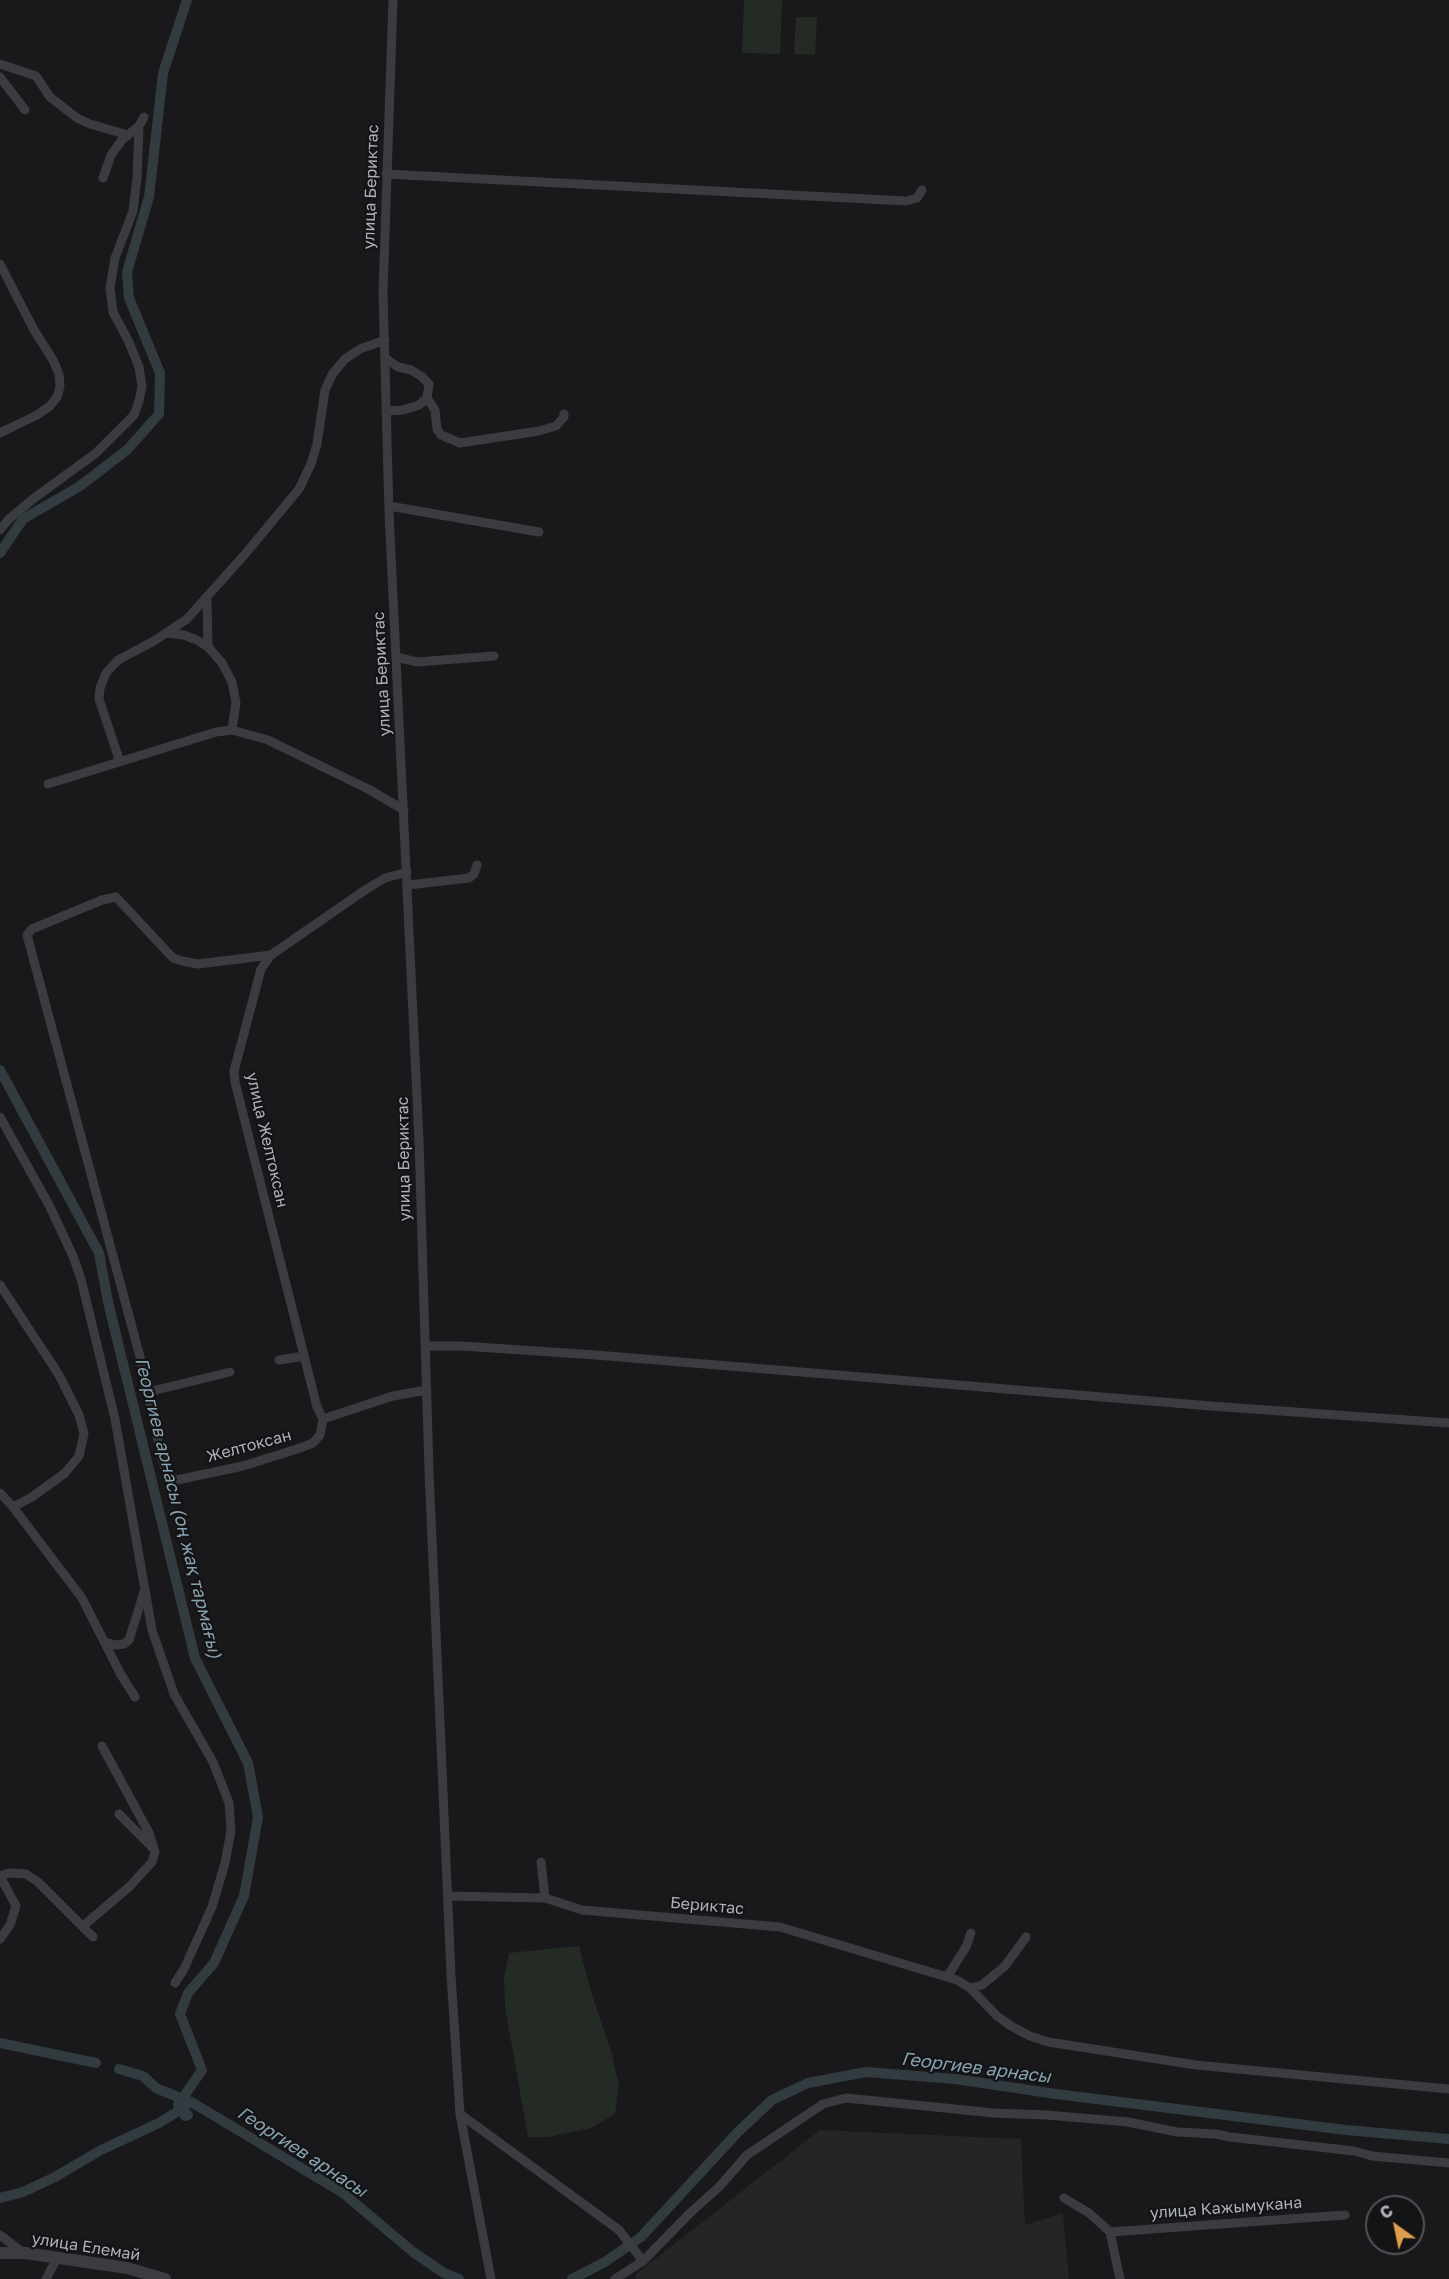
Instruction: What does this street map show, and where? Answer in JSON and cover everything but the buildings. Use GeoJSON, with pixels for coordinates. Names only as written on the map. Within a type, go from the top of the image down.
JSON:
{"type":"FeatureCollection","features":[{"type":"Feature","properties":{"kind":"street","name":"улица Бериктас"},"geometry":{"type":"LineString","coordinates":[[393,0],[383,293],[386,411],[408,885],[451,1975],[460,2114],[490,2275]]}},
{"type":"Feature","properties":{"kind":"street"},"geometry":{"type":"LineString","coordinates":[[0,64],[36,76],[50,97],[77,118],[128,135]]}},
{"type":"Feature","properties":{"kind":"street"},"geometry":{"type":"LineString","coordinates":[[0,77],[25,110]]}},
{"type":"Feature","properties":{"kind":"street"},"geometry":{"type":"LineString","coordinates":[[103,178],[111,154],[139,126],[144,117]]}},
{"type":"Feature","properties":{"kind":"street"},"geometry":{"type":"LineString","coordinates":[[0,530],[21,509],[96,453],[134,415],[139,401],[142,386],[139,367],[113,312],[110,288],[116,258],[133,211],[139,126]]}},
{"type":"Feature","properties":{"kind":"street"},"geometry":{"type":"LineString","coordinates":[[386,174],[906,201],[917,198],[922,190]]}},
{"type":"Feature","properties":{"kind":"street"},"geometry":{"type":"LineString","coordinates":[[0,264],[34,330],[53,360],[59,374],[60,387],[57,397],[50,406],[0,433]]}},
{"type":"Feature","properties":{"kind":"street"},"geometry":{"type":"LineString","coordinates":[[120,762],[99,699],[100,688],[106,673],[118,660],[167,633],[186,619],[207,598],[299,489],[311,464],[317,444],[325,390],[333,373],[345,359],[360,349],[385,339]]}},
{"type":"Feature","properties":{"kind":"street"},"geometry":{"type":"LineString","coordinates":[[385,358],[398,367],[411,370],[429,384],[428,398],[435,411],[437,429],[441,435],[460,443],[539,431],[556,426],[564,414]]}},
{"type":"Feature","properties":{"kind":"street"},"geometry":{"type":"LineString","coordinates":[[386,411],[403,410],[419,405],[428,398]]}},
{"type":"Feature","properties":{"kind":"street"},"geometry":{"type":"LineString","coordinates":[[389,506],[539,532]]}},
{"type":"Feature","properties":{"kind":"street"},"geometry":{"type":"LineString","coordinates":[[207,598],[208,647]]}},
{"type":"Feature","properties":{"kind":"street"},"geometry":{"type":"LineString","coordinates":[[167,633],[184,635],[197,640],[208,647],[222,663],[232,682],[236,703],[232,729]]}},
{"type":"Feature","properties":{"kind":"street"},"geometry":{"type":"LineString","coordinates":[[396,657],[417,662],[494,656]]}},
{"type":"Feature","properties":{"kind":"street"},"geometry":{"type":"LineString","coordinates":[[48,784],[232,729],[268,740],[370,790],[404,810]]}},
{"type":"Feature","properties":{"kind":"street"},"geometry":{"type":"LineString","coordinates":[[408,885],[469,878],[474,874],[477,865]]}},
{"type":"Feature","properties":{"kind":"street","name":"улица Желтоксан"},"geometry":{"type":"LineString","coordinates":[[323,1419],[317,1407],[235,1082],[237,1059],[261,969],[271,955],[365,890],[386,878],[407,872]]}},
{"type":"Feature","properties":{"kind":"street"},"geometry":{"type":"LineString","coordinates":[[230,1372],[148,1392],[92,1172],[27,935],[32,929],[102,900],[116,897],[173,958],[198,964],[271,955]]}},
{"type":"Feature","properties":{"kind":"street"},"geometry":{"type":"LineString","coordinates":[[0,1117],[49,1205],[81,1279],[115,1419],[152,1630],[174,1694],[213,1762],[229,1803],[231,1831],[225,1863],[212,1907],[184,1969],[175,1983]]}},
{"type":"Feature","properties":{"kind":"street"},"geometry":{"type":"LineString","coordinates":[[0,1285],[59,1375],[79,1415],[84,1434],[79,1456],[65,1473],[32,1497],[13,1507]]}},
{"type":"Feature","properties":{"kind":"street"},"geometry":{"type":"LineString","coordinates":[[426,1346],[462,1346],[596,1355],[1199,1405],[1449,1423]]}},
{"type":"Feature","properties":{"kind":"street"},"geometry":{"type":"LineString","coordinates":[[279,1360],[304,1356]]}},
{"type":"Feature","properties":{"kind":"street"},"geometry":{"type":"LineString","coordinates":[[323,1419],[393,1396],[427,1390]]}},
{"type":"Feature","properties":{"kind":"street","name":"Желтоксан"},"geometry":{"type":"LineString","coordinates":[[148,1392],[162,1463],[167,1474],[177,1480],[243,1466],[313,1443],[320,1435],[323,1419]]}},
{"type":"Feature","properties":{"kind":"street"},"geometry":{"type":"LineString","coordinates":[[0,1493],[82,1598],[120,1674],[135,1697]]}},
{"type":"Feature","properties":{"kind":"street"},"geometry":{"type":"LineString","coordinates":[[105,1642],[116,1645],[124,1644],[129,1640],[144,1589]]}},
{"type":"Feature","properties":{"kind":"street"},"geometry":{"type":"LineString","coordinates":[[83,1926],[129,1887],[152,1862],[155,1850],[134,1802],[102,1746]]}},
{"type":"Feature","properties":{"kind":"street"},"geometry":{"type":"LineString","coordinates":[[119,1814],[155,1850]]}},
{"type":"Feature","properties":{"kind":"street"},"geometry":{"type":"LineString","coordinates":[[541,1862],[545,1898]]}},
{"type":"Feature","properties":{"kind":"street"},"geometry":{"type":"LineString","coordinates":[[0,1939],[10,1925],[16,1906],[0,1876],[9,1873],[26,1874],[38,1882],[93,1937]]}},
{"type":"Feature","properties":{"kind":"street","name":"Бериктас"},"geometry":{"type":"LineString","coordinates":[[448,1896],[545,1898],[582,1910],[780,1928],[957,1980],[970,1988],[997,2016],[1011,2026],[1048,2042],[1196,2065],[1449,2089]]}},
{"type":"Feature","properties":{"kind":"street"},"geometry":{"type":"LineString","coordinates":[[947,1977],[966,1947],[971,1933]]}},
{"type":"Feature","properties":{"kind":"street"},"geometry":{"type":"LineString","coordinates":[[970,1988],[982,1984],[1005,1966],[1026,1937]]}},
{"type":"Feature","properties":{"kind":"street"},"geometry":{"type":"LineString","coordinates":[[615,2279],[642,2260],[720,2186],[747,2155],[823,2104],[846,2098],[994,2113],[1128,2122],[1177,2132],[1216,2134],[1239,2139],[1354,2151],[1372,2156],[1449,2163]]}},
{"type":"Feature","properties":{"kind":"street"},"geometry":{"type":"LineString","coordinates":[[460,2114],[619,2230],[642,2260]]}},
{"type":"Feature","properties":{"kind":"street"},"geometry":{"type":"LineString","coordinates":[[1064,2198],[1089,2213],[1110,2232],[1120,2279]]}},
{"type":"Feature","properties":{"kind":"street","name":"улица Кажымукана"},"geometry":{"type":"LineString","coordinates":[[1110,2232],[1345,2215]]}},
{"type":"Feature","properties":{"kind":"street"},"geometry":{"type":"LineString","coordinates":[[0,2235],[25,2253]]}},
{"type":"Feature","properties":{"kind":"street","name":"улица Елемай"},"geometry":{"type":"LineString","coordinates":[[0,2253],[25,2253],[127,2268],[165,2279]]}},
{"type":"Feature","properties":{"kind":"street"},"geometry":{"type":"LineString","coordinates":[[46,2279],[57,2258]]}},
{"type":"Feature","properties":{"kind":"shaded area"},"geometry":{"type":"Polygon","coordinates":[[[744,0],[782,0],[780,54],[742,53],[744,0]]]}},
{"type":"Feature","properties":{"kind":"shaded area"},"geometry":{"type":"Polygon","coordinates":[[[796,17],[817,17],[815,55],[794,54],[796,17]]]}},
{"type":"Feature","properties":{"kind":"shaded area"},"geometry":{"type":"Polygon","coordinates":[[[579,1946],[619,2085],[615,2114],[591,2128],[549,2137],[528,2137],[505,2007],[504,1978],[509,1953],[579,1946]]]}},
{"type":"Feature","properties":{"kind":"shaded area"},"geometry":{"type":"Polygon","coordinates":[[[820,2130],[1021,2139],[1025,2225],[1063,2213],[1069,2279],[636,2279],[636,2274],[820,2130]]]}},
{"type":"Feature","properties":{"kind":"waterway","name":"Георгиев арнасы (оң жақ тармағы)"},"geometry":{"type":"LineString","coordinates":[[0,553],[23,519],[80,486],[127,450],[159,414],[160,373],[129,298],[127,272],[149,197],[163,73],[187,0]]}},
{"type":"Feature","properties":{"kind":"waterway","name":"Георгиев арнасы (оң жақ тармағы)"},"geometry":{"type":"LineString","coordinates":[[0,1070],[99,1253],[108,1302],[195,1658],[248,1763],[258,1817],[244,1896],[214,1963],[188,1993],[180,2014],[202,2070],[178,2105],[185,2116],[188,2115]]}},
{"type":"Feature","properties":{"kind":"waterway","name":"Георгиев арнасы"},"geometry":{"type":"LineString","coordinates":[[0,2043],[96,2063]]}},
{"type":"Feature","properties":{"kind":"waterway","name":"Георгиев арнасы"},"geometry":{"type":"LineString","coordinates":[[119,2069],[143,2076],[156,2088],[193,2103],[343,2193],[413,2252],[444,2273],[459,2279]]}},
{"type":"Feature","properties":{"kind":"waterway","name":"Георгиев арнасы"},"geometry":{"type":"LineString","coordinates":[[572,2279],[605,2262],[641,2237],[738,2132],[772,2100],[808,2083],[866,2072],[955,2079],[1056,2094],[1346,2130],[1449,2139]]}},
{"type":"Feature","properties":{"kind":"waterway"},"geometry":{"type":"LineString","coordinates":[[0,2198],[23,2192],[55,2177],[101,2150],[159,2123],[185,2107]]}}]}
